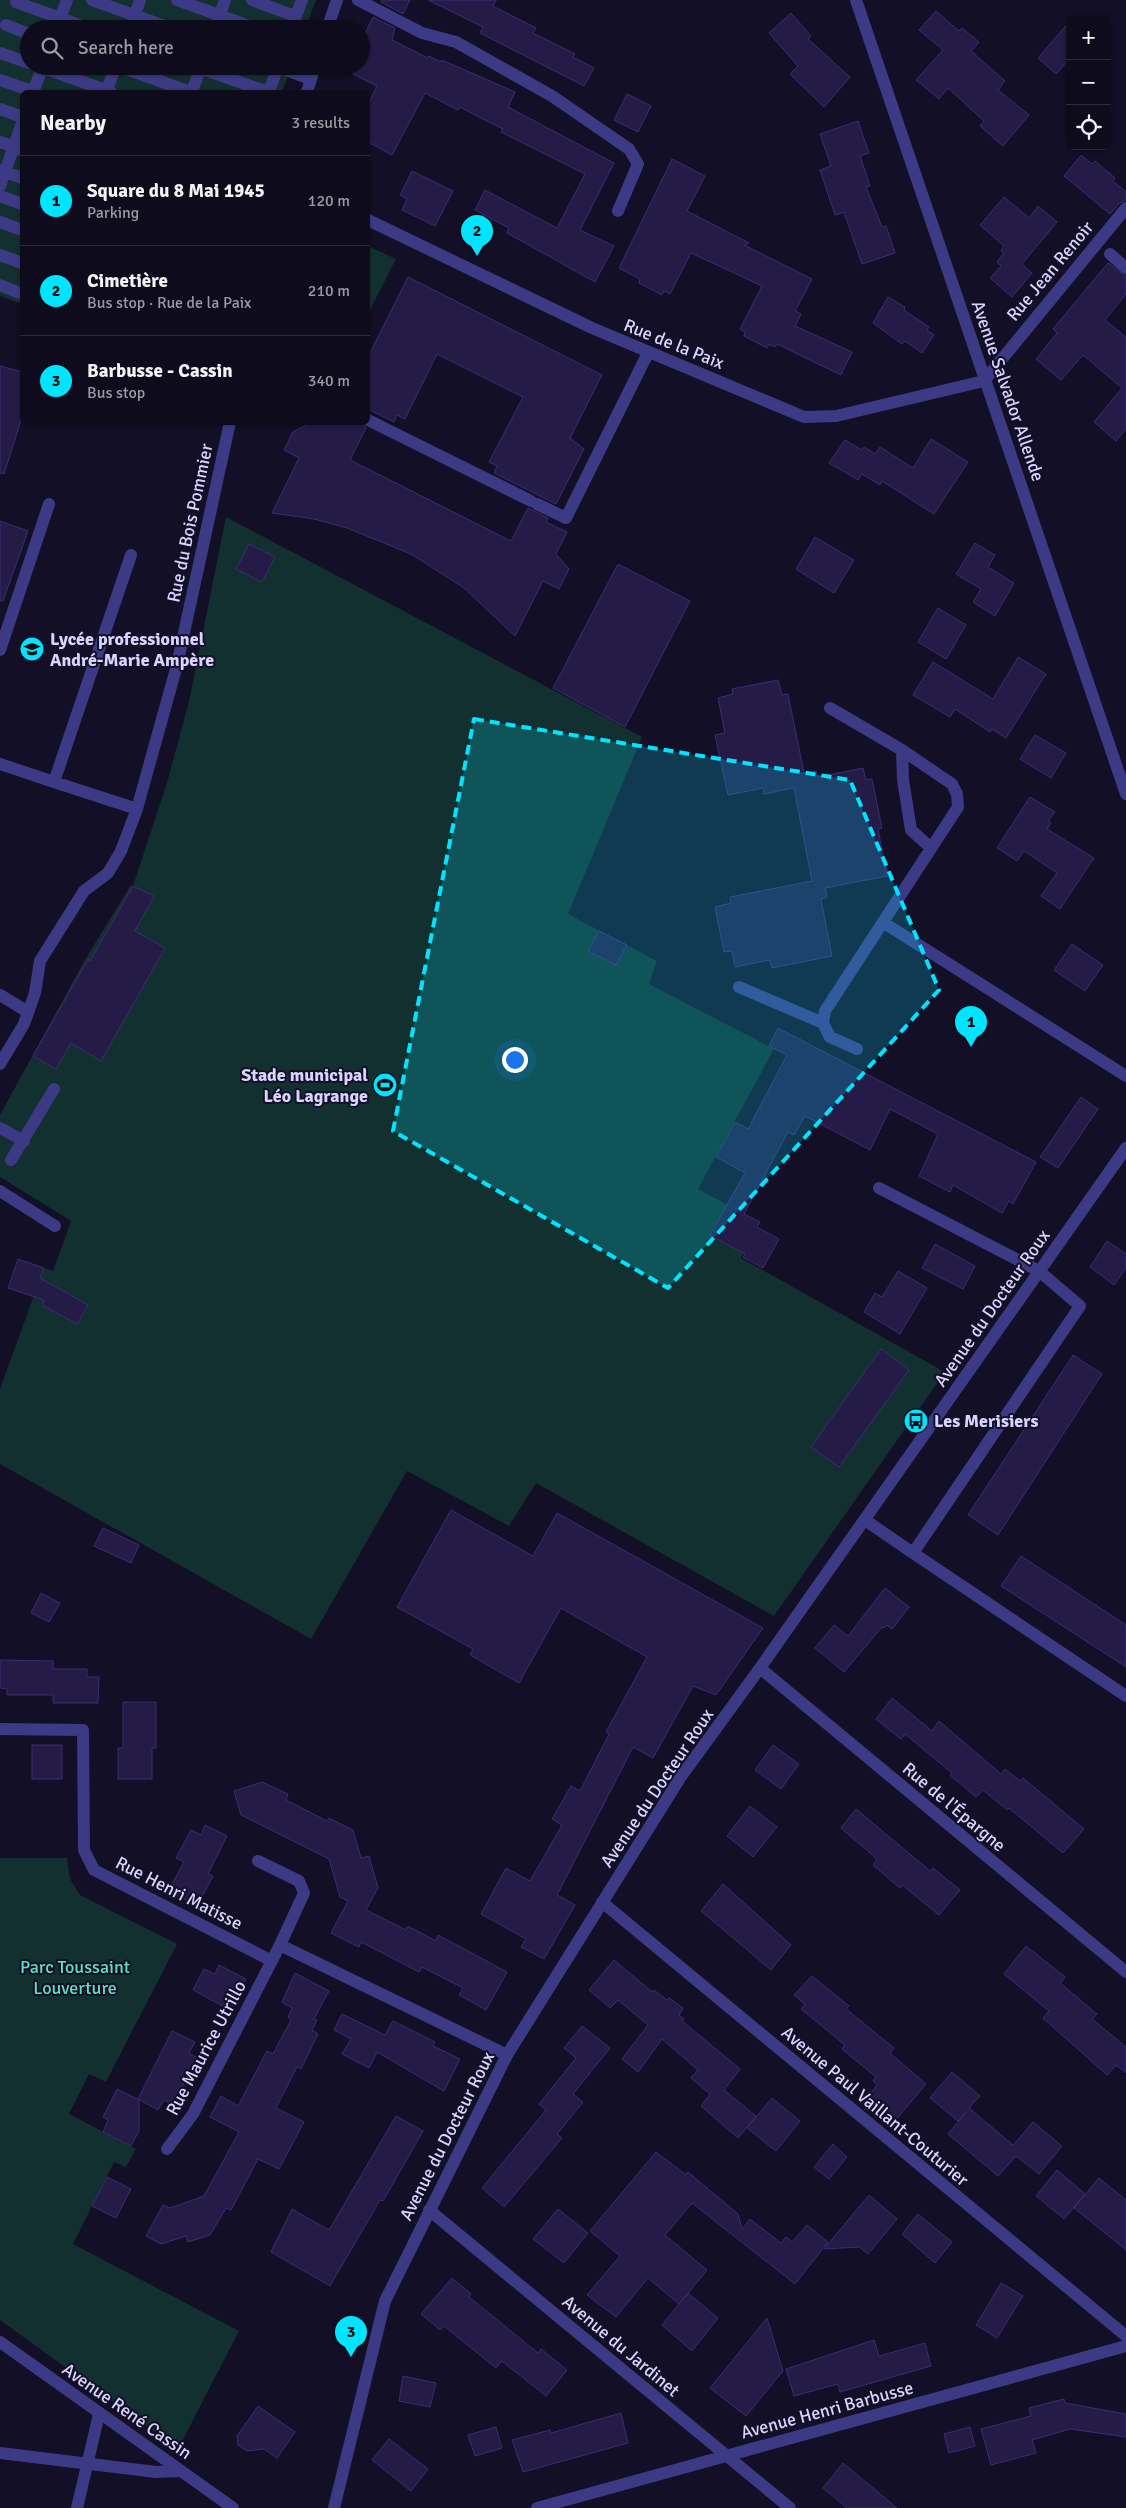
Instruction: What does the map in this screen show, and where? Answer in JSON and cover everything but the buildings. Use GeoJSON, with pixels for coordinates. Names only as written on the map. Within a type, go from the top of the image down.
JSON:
{"type":"FeatureCollection","features":[{"type":"Feature","properties":{"kind":"street"},"geometry":{"type":"LineString","coordinates":[[59,20],[67,0]]}},
{"type":"Feature","properties":{"kind":"street"},"geometry":{"type":"LineString","coordinates":[[92,0],[149,20]]}},
{"type":"Feature","properties":{"kind":"street"},"geometry":{"type":"LineString","coordinates":[[133,20],[140,0]]}},
{"type":"Feature","properties":{"kind":"street"},"geometry":{"type":"LineString","coordinates":[[177,0],[233,20]]}},
{"type":"Feature","properties":{"kind":"street"},"geometry":{"type":"LineString","coordinates":[[218,20],[225,0]]}},
{"type":"Feature","properties":{"kind":"street"},"geometry":{"type":"LineString","coordinates":[[252,0],[295,16]]}},
{"type":"Feature","properties":{"kind":"street"},"geometry":{"type":"LineString","coordinates":[[294,20],[302,0]]}},
{"type":"Feature","properties":{"kind":"street"},"geometry":{"type":"LineString","coordinates":[[331,20],[337,0]]}},
{"type":"Feature","properties":{"kind":"street"},"geometry":{"type":"LineString","coordinates":[[358,0],[422,33],[456,42],[552,96],[628,149],[638,164],[618,211]]}},
{"type":"Feature","properties":{"kind":"street","name":"Avenue Salvador Allende"},"geometry":{"type":"LineString","coordinates":[[856,0],[1126,794]]}},
{"type":"Feature","properties":{"kind":"street"},"geometry":{"type":"LineString","coordinates":[[16,2],[52,20]]}},
{"type":"Feature","properties":{"kind":"street"},"geometry":{"type":"LineString","coordinates":[[6,25],[20,30]]}},
{"type":"Feature","properties":{"kind":"street"},"geometry":{"type":"LineString","coordinates":[[0,53],[20,60]]}},
{"type":"Feature","properties":{"kind":"street"},"geometry":{"type":"LineString","coordinates":[[35,90],[39,75]]}},
{"type":"Feature","properties":{"kind":"street"},"geometry":{"type":"LineString","coordinates":[[62,75],[103,90]]}},
{"type":"Feature","properties":{"kind":"street"},"geometry":{"type":"LineString","coordinates":[[109,90],[114,75]]}},
{"type":"Feature","properties":{"kind":"street"},"geometry":{"type":"LineString","coordinates":[[143,75],[185,90]]}},
{"type":"Feature","properties":{"kind":"street"},"geometry":{"type":"LineString","coordinates":[[192,90],[196,75]]}},
{"type":"Feature","properties":{"kind":"street"},"geometry":{"type":"LineString","coordinates":[[221,75],[262,90]]}},
{"type":"Feature","properties":{"kind":"street"},"geometry":{"type":"LineString","coordinates":[[269,90],[274,75]]}},
{"type":"Feature","properties":{"kind":"street"},"geometry":{"type":"LineString","coordinates":[[300,75],[311,79]]}},
{"type":"Feature","properties":{"kind":"street"},"geometry":{"type":"LineString","coordinates":[[308,90],[312,75]]}},
{"type":"Feature","properties":{"kind":"street"},"geometry":{"type":"LineString","coordinates":[[0,80],[28,90]]}},
{"type":"Feature","properties":{"kind":"street"},"geometry":{"type":"LineString","coordinates":[[0,109],[20,116]]}},
{"type":"Feature","properties":{"kind":"street"},"geometry":{"type":"LineString","coordinates":[[0,186],[3,170],[18,148],[20,136]]}},
{"type":"Feature","properties":{"kind":"street"},"geometry":{"type":"LineString","coordinates":[[0,142],[18,148]]}},
{"type":"Feature","properties":{"kind":"street"},"geometry":{"type":"LineString","coordinates":[[3,170],[20,177]]}},
{"type":"Feature","properties":{"kind":"street"},"geometry":{"type":"LineString","coordinates":[[0,196],[20,203]]}},
{"type":"Feature","properties":{"kind":"street","name":"Rue Jean Renoir"},"geometry":{"type":"LineString","coordinates":[[984,381],[1126,208]]}},
{"type":"Feature","properties":{"kind":"street","name":"Rue de la Paix"},"geometry":{"type":"LineString","coordinates":[[370,221],[648,353],[804,417],[836,416],[984,381]]}},
{"type":"Feature","properties":{"kind":"street"},"geometry":{"type":"LineString","coordinates":[[0,222],[20,229]]}},
{"type":"Feature","properties":{"kind":"street"},"geometry":{"type":"LineString","coordinates":[[1110,254],[1126,268]]}},
{"type":"Feature","properties":{"kind":"street"},"geometry":{"type":"LineString","coordinates":[[0,255],[20,262]]}},
{"type":"Feature","properties":{"kind":"street"},"geometry":{"type":"LineString","coordinates":[[0,285],[20,293]]}},
{"type":"Feature","properties":{"kind":"street"},"geometry":{"type":"LineString","coordinates":[[370,421],[566,518],[648,353]]}},
{"type":"Feature","properties":{"kind":"street","name":"Rue du Bois Pommier"},"geometry":{"type":"LineString","coordinates":[[0,1064],[28,1012],[35,993],[40,960],[84,890],[108,873],[121,851],[137,809],[177,665],[229,425]]}},
{"type":"Feature","properties":{"kind":"street"},"geometry":{"type":"LineString","coordinates":[[0,650],[49,504]]}},
{"type":"Feature","properties":{"kind":"street"},"geometry":{"type":"LineString","coordinates":[[54,782],[131,555]]}},
{"type":"Feature","properties":{"kind":"street"},"geometry":{"type":"LineString","coordinates":[[830,708],[902,750],[952,784],[957,794],[958,807],[825,1010],[823,1023],[830,1037],[856,1049]]}},
{"type":"Feature","properties":{"kind":"street"},"geometry":{"type":"LineString","coordinates":[[902,750],[903,780],[911,830],[932,848]]}},
{"type":"Feature","properties":{"kind":"street"},"geometry":{"type":"LineString","coordinates":[[0,764],[137,809]]}},
{"type":"Feature","properties":{"kind":"street"},"geometry":{"type":"LineString","coordinates":[[884,922],[1126,1076]]}},
{"type":"Feature","properties":{"kind":"street"},"geometry":{"type":"LineString","coordinates":[[739,988],[823,1023]]}},
{"type":"Feature","properties":{"kind":"street"},"geometry":{"type":"LineString","coordinates":[[0,995],[28,1012]]}},
{"type":"Feature","properties":{"kind":"street"},"geometry":{"type":"LineString","coordinates":[[11,1160],[54,1089]]}},
{"type":"Feature","properties":{"kind":"street"},"geometry":{"type":"LineString","coordinates":[[0,1128],[24,1141]]}},
{"type":"Feature","properties":{"kind":"street","name":"Avenue du Docteur Roux"},"geometry":{"type":"LineString","coordinates":[[334,2508],[386,2301],[507,2054],[680,1778],[865,1520],[1126,1148]]}},
{"type":"Feature","properties":{"kind":"street"},"geometry":{"type":"LineString","coordinates":[[879,1188],[1039,1271],[1080,1306],[913,1553]]}},
{"type":"Feature","properties":{"kind":"street"},"geometry":{"type":"LineString","coordinates":[[0,1191],[55,1226]]}},
{"type":"Feature","properties":{"kind":"street"},"geometry":{"type":"LineString","coordinates":[[865,1520],[1126,1696]]}},
{"type":"Feature","properties":{"kind":"street","name":"Rue de l'Épargne"},"geometry":{"type":"LineString","coordinates":[[760,1668],[1126,1972]]}},
{"type":"Feature","properties":{"kind":"street","name":"Rue Henri Matisse"},"geometry":{"type":"LineString","coordinates":[[0,1729],[83,1730],[84,1850],[94,1870],[272,1961]]}},
{"type":"Feature","properties":{"kind":"street"},"geometry":{"type":"LineString","coordinates":[[258,1861],[299,1881],[304,1893],[272,1961]]}},
{"type":"Feature","properties":{"kind":"street","name":"Avenue Paul Vaillant-Couturier"},"geometry":{"type":"LineString","coordinates":[[602,1902],[1126,2336]]}},
{"type":"Feature","properties":{"kind":"street"},"geometry":{"type":"LineString","coordinates":[[280,1945],[507,2054]]}},
{"type":"Feature","properties":{"kind":"street","name":"Rue Maurice Utrillo"},"geometry":{"type":"LineString","coordinates":[[167,2149],[193,2114],[272,1961]]}},
{"type":"Feature","properties":{"kind":"street","name":"Avenue du Jardinet"},"geometry":{"type":"LineString","coordinates":[[429,2210],[790,2508]]}},
{"type":"Feature","properties":{"kind":"street","name":"Avenue René Cassin"},"geometry":{"type":"LineString","coordinates":[[0,2342],[233,2508]]}},
{"type":"Feature","properties":{"kind":"street","name":"Avenue Henri Barbusse"},"geometry":{"type":"LineString","coordinates":[[537,2508],[1126,2346]]}},
{"type":"Feature","properties":{"kind":"street"},"geometry":{"type":"LineString","coordinates":[[77,2508],[100,2414]]}},
{"type":"Feature","properties":{"kind":"street"},"geometry":{"type":"LineString","coordinates":[[0,2453],[156,2472],[181,2471]]}},
{"type":"Feature","properties":{"kind":"highlighted area"},"geometry":{"type":"Polygon","coordinates":[[[474,719],[850,780],[939,990],[668,1288],[393,1131],[474,719]]]}},
{"type":"Feature","properties":{"kind":"green space"},"geometry":{"type":"Polygon","coordinates":[[[0,0],[316,0],[308,20],[20,20],[20,75],[289,75],[283,90],[20,90],[20,303],[0,296],[0,0]]]}},
{"type":"Feature","properties":{"kind":"green space"},"geometry":{"type":"Polygon","coordinates":[[[370,247],[396,259],[370,310],[370,247]]]}},
{"type":"Feature","properties":{"kind":"green space","name":"Stade municipal Léo Lagrange"},"geometry":{"type":"Polygon","coordinates":[[[226,517],[642,737],[568,914],[657,961],[649,984],[774,1049],[698,1189],[760,1222],[741,1258],[945,1372],[774,1616],[536,1483],[509,1526],[407,1471],[311,1639],[0,1464],[0,1389],[44,1268],[53,1271],[71,1221],[0,1177],[0,1115],[86,958],[131,885],[133,886],[167,783],[189,701],[226,517]]]}},
{"type":"Feature","properties":{"kind":"green space","name":"Parc Toussaint Louverture"},"geometry":{"type":"Polygon","coordinates":[[[0,1858],[67,1858],[70,1879],[80,1895],[177,1944],[106,2082],[89,2074],[69,2114],[136,2149],[126,2167],[114,2162],[73,2244],[239,2331],[178,2449],[0,2320],[0,1858]]]}},
{"type":"Feature","properties":{"kind":"place","name":"Cimetière"},"geometry":{"type":"Point","coordinates":[477,256]}},
{"type":"Feature","properties":{"kind":"place","name":"Lycée professionnel André-Marie Ampère"},"geometry":{"type":"Point","coordinates":[32,649]}},
{"type":"Feature","properties":{"kind":"place","name":"Square du 8 Mai 1945"},"geometry":{"type":"Point","coordinates":[971,1047]}},
{"type":"Feature","properties":{"kind":"place","name":"Stade municipal Léo Lagrange"},"geometry":{"type":"Point","coordinates":[385,1085]}},
{"type":"Feature","properties":{"kind":"place","name":"Les Merisiers"},"geometry":{"type":"Point","coordinates":[916,1421]}},
{"type":"Feature","properties":{"kind":"place","name":"Barbusse - Cassin"},"geometry":{"type":"Point","coordinates":[351,2357]}}]}
